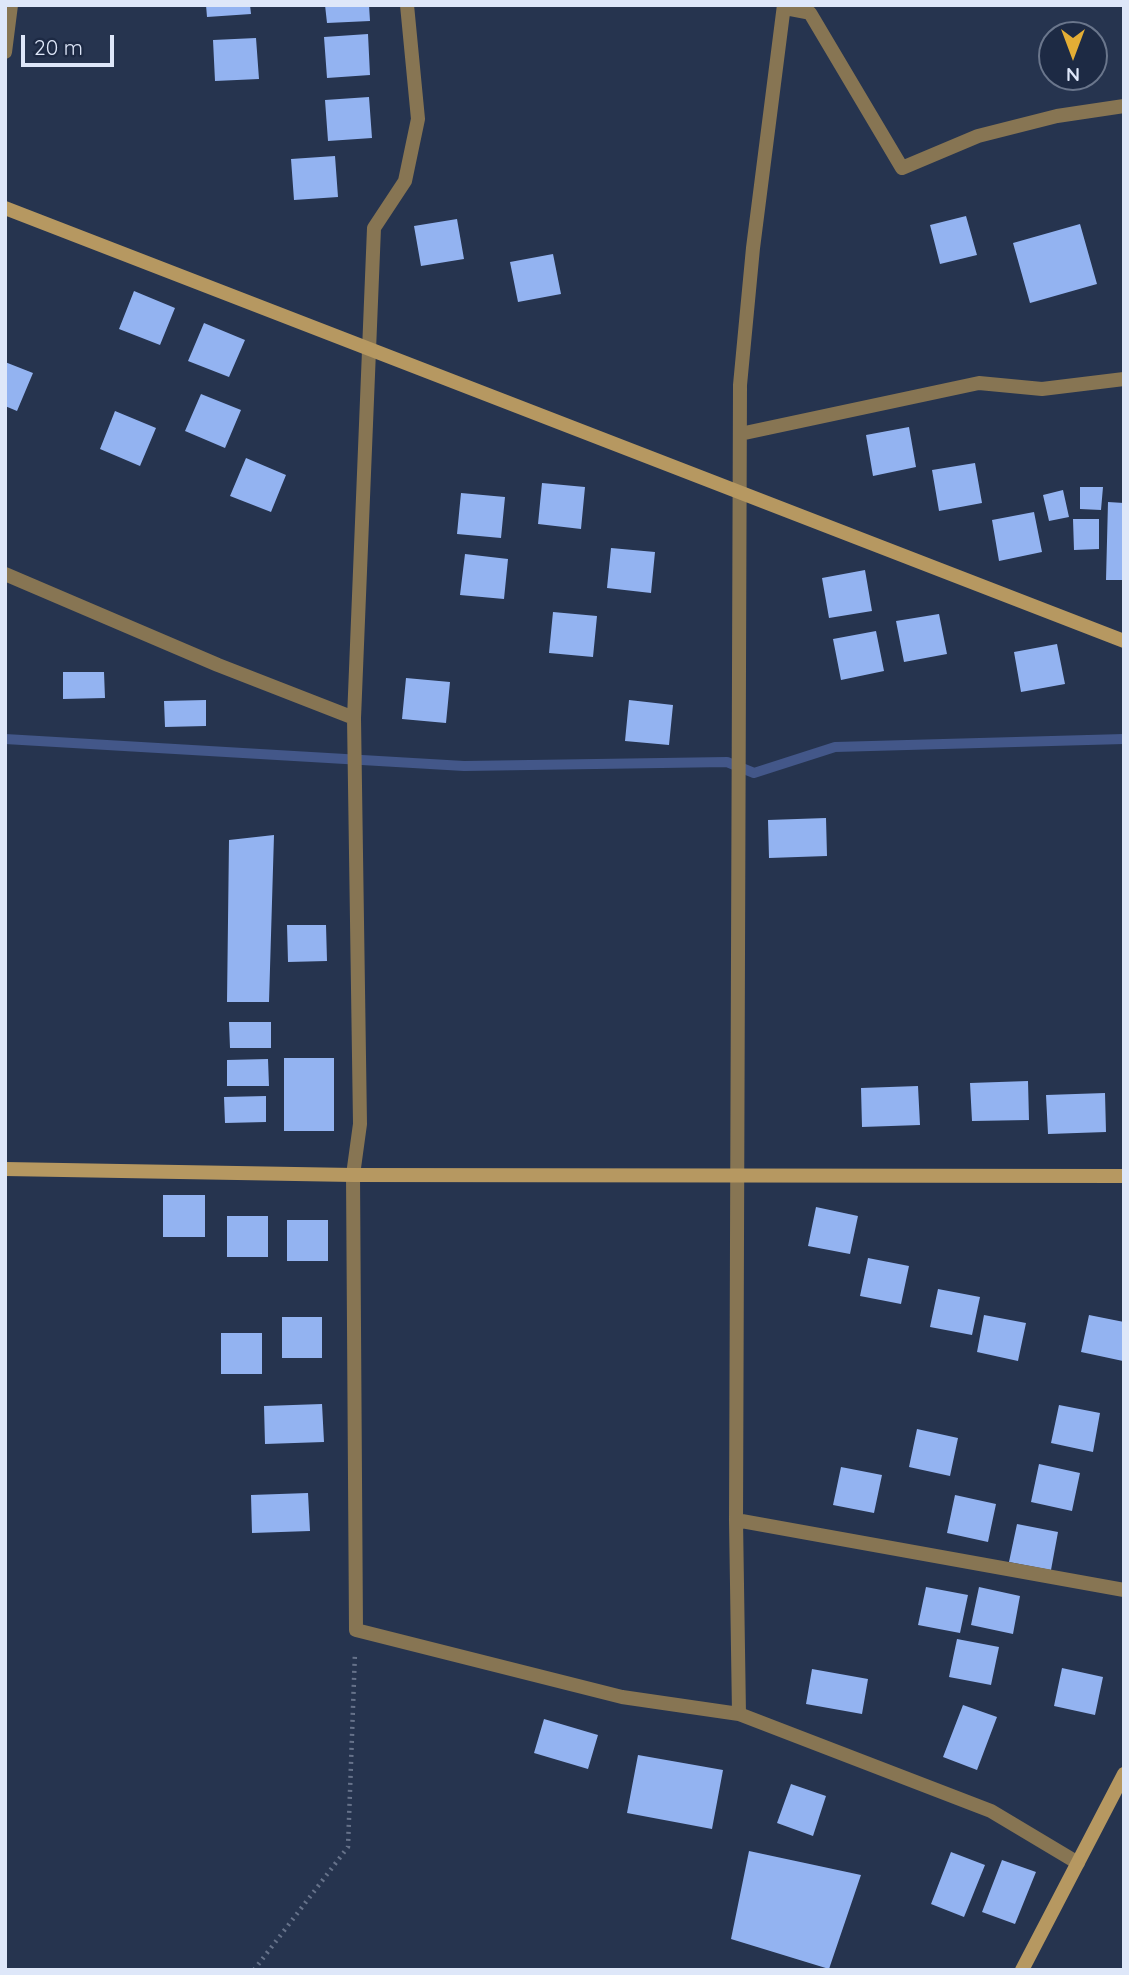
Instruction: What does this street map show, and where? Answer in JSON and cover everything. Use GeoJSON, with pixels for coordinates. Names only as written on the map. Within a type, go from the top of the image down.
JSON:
{"type":"FeatureCollection","features":[{"type":"Feature","properties":{"kind":"street"},"geometry":{"type":"LineString","coordinates":[[5,52],[11,5]]}},
{"type":"Feature","properties":{"kind":"street"},"geometry":{"type":"LineString","coordinates":[[407,5],[418,119],[405,181],[374,228],[354,718],[360,1124],[353,1174],[356,1630],[622,1697],[739,1714],[991,1811],[1078,1863]]}},
{"type":"Feature","properties":{"kind":"street"},"geometry":{"type":"LineString","coordinates":[[739,1714],[736,1520],[740,386],[753,248],[784,7],[810,13],[902,168],[978,136],[1057,116],[1124,106]]}},
{"type":"Feature","properties":{"kind":"street"},"geometry":{"type":"LineString","coordinates":[[5,208],[1124,641]]}},
{"type":"Feature","properties":{"kind":"street"},"geometry":{"type":"LineString","coordinates":[[740,434],[979,383],[1042,388],[1124,379]]}},
{"type":"Feature","properties":{"kind":"street"},"geometry":{"type":"LineString","coordinates":[[5,574],[218,665],[354,718]]}},
{"type":"Feature","properties":{"kind":"street"},"geometry":{"type":"LineString","coordinates":[[5,1169],[353,1174],[1124,1176]]}},
{"type":"Feature","properties":{"kind":"street"},"geometry":{"type":"LineString","coordinates":[[736,1520],[1124,1590]]}},
{"type":"Feature","properties":{"kind":"street"},"geometry":{"type":"LineString","coordinates":[[1022,1970],[1124,1774]]}},
{"type":"Feature","properties":{"kind":"path"},"geometry":{"type":"LineString","coordinates":[[254,1970],[348,1847],[356,1630]]}},
{"type":"Feature","properties":{"kind":"building"},"geometry":{"type":"Polygon","coordinates":[[[206,5],[250,5],[251,14],[207,17],[206,5]]]}},
{"type":"Feature","properties":{"kind":"building"},"geometry":{"type":"Polygon","coordinates":[[[325,5],[369,5],[370,21],[327,23],[325,5]]]}},
{"type":"Feature","properties":{"kind":"building"},"geometry":{"type":"Polygon","coordinates":[[[368,34],[370,75],[327,78],[324,37],[368,34]]]}},
{"type":"Feature","properties":{"kind":"building"},"geometry":{"type":"Polygon","coordinates":[[[256,38],[259,79],[215,81],[213,40],[256,38]]]}},
{"type":"Feature","properties":{"kind":"building"},"geometry":{"type":"Polygon","coordinates":[[[369,97],[372,138],[328,141],[325,100],[369,97]]]}},
{"type":"Feature","properties":{"kind":"building"},"geometry":{"type":"Polygon","coordinates":[[[335,156],[338,197],[294,200],[291,159],[335,156]]]}},
{"type":"Feature","properties":{"kind":"building"},"geometry":{"type":"Polygon","coordinates":[[[966,216],[977,255],[940,264],[930,225],[966,216]]]}},
{"type":"Feature","properties":{"kind":"building"},"geometry":{"type":"Polygon","coordinates":[[[457,219],[464,259],[421,266],[414,226],[457,219]]]}},
{"type":"Feature","properties":{"kind":"building"},"geometry":{"type":"Polygon","coordinates":[[[1080,224],[1097,284],[1030,303],[1013,243],[1080,224]]]}},
{"type":"Feature","properties":{"kind":"building"},"geometry":{"type":"Polygon","coordinates":[[[553,254],[561,294],[518,302],[510,262],[553,254]]]}},
{"type":"Feature","properties":{"kind":"building"},"geometry":{"type":"Polygon","coordinates":[[[134,291],[175,308],[160,345],[119,329],[134,291]]]}},
{"type":"Feature","properties":{"kind":"building"},"geometry":{"type":"Polygon","coordinates":[[[204,323],[245,340],[229,377],[188,361],[204,323]]]}},
{"type":"Feature","properties":{"kind":"building"},"geometry":{"type":"Polygon","coordinates":[[[5,362],[33,373],[17,411],[5,406],[5,362]]]}},
{"type":"Feature","properties":{"kind":"building"},"geometry":{"type":"Polygon","coordinates":[[[201,394],[241,410],[225,448],[185,431],[201,394]]]}},
{"type":"Feature","properties":{"kind":"building"},"geometry":{"type":"Polygon","coordinates":[[[115,411],[156,428],[140,466],[100,449],[115,411]]]}},
{"type":"Feature","properties":{"kind":"building"},"geometry":{"type":"Polygon","coordinates":[[[909,427],[916,467],[873,476],[866,435],[909,427]]]}},
{"type":"Feature","properties":{"kind":"building"},"geometry":{"type":"Polygon","coordinates":[[[246,458],[286,475],[271,512],[230,496],[246,458]]]}},
{"type":"Feature","properties":{"kind":"building"},"geometry":{"type":"Polygon","coordinates":[[[975,463],[982,503],[939,511],[932,470],[975,463]]]}},
{"type":"Feature","properties":{"kind":"building"},"geometry":{"type":"Polygon","coordinates":[[[542,483],[585,487],[581,529],[538,524],[542,483]]]}},
{"type":"Feature","properties":{"kind":"building"},"geometry":{"type":"Polygon","coordinates":[[[1080,487],[1103,487],[1101,510],[1080,509],[1080,487]]]}},
{"type":"Feature","properties":{"kind":"building"},"geometry":{"type":"Polygon","coordinates":[[[1063,490],[1069,517],[1049,521],[1043,495],[1063,490]]]}},
{"type":"Feature","properties":{"kind":"building"},"geometry":{"type":"Polygon","coordinates":[[[461,493],[505,497],[501,538],[457,534],[461,493]]]}},
{"type":"Feature","properties":{"kind":"building"},"geometry":{"type":"Polygon","coordinates":[[[1108,502],[1124,503],[1124,580],[1106,580],[1108,502]]]}},
{"type":"Feature","properties":{"kind":"building"},"geometry":{"type":"Polygon","coordinates":[[[1034,512],[1042,552],[999,561],[992,520],[1034,512]]]}},
{"type":"Feature","properties":{"kind":"building"},"geometry":{"type":"Polygon","coordinates":[[[1073,519],[1099,519],[1099,549],[1074,550],[1073,519]]]}},
{"type":"Feature","properties":{"kind":"building"},"geometry":{"type":"Polygon","coordinates":[[[611,548],[655,552],[651,593],[607,588],[611,548]]]}},
{"type":"Feature","properties":{"kind":"building"},"geometry":{"type":"Polygon","coordinates":[[[465,554],[508,559],[504,599],[460,595],[465,554]]]}},
{"type":"Feature","properties":{"kind":"building"},"geometry":{"type":"Polygon","coordinates":[[[865,570],[872,611],[829,618],[822,578],[865,570]]]}},
{"type":"Feature","properties":{"kind":"building"},"geometry":{"type":"Polygon","coordinates":[[[553,612],[597,616],[593,657],[549,653],[553,612]]]}},
{"type":"Feature","properties":{"kind":"building"},"geometry":{"type":"Polygon","coordinates":[[[939,614],[947,654],[904,662],[896,621],[939,614]]]}},
{"type":"Feature","properties":{"kind":"building"},"geometry":{"type":"Polygon","coordinates":[[[876,631],[884,671],[841,680],[833,639],[876,631]]]}},
{"type":"Feature","properties":{"kind":"building"},"geometry":{"type":"Polygon","coordinates":[[[1057,644],[1065,684],[1021,692],[1014,652],[1057,644]]]}},
{"type":"Feature","properties":{"kind":"building"},"geometry":{"type":"Polygon","coordinates":[[[63,672],[104,672],[105,698],[63,699],[63,672]]]}},
{"type":"Feature","properties":{"kind":"building"},"geometry":{"type":"Polygon","coordinates":[[[406,678],[450,682],[446,723],[402,719],[406,678]]]}},
{"type":"Feature","properties":{"kind":"building"},"geometry":{"type":"Polygon","coordinates":[[[206,700],[206,726],[165,727],[164,701],[206,700]]]}},
{"type":"Feature","properties":{"kind":"building"},"geometry":{"type":"Polygon","coordinates":[[[629,700],[673,705],[669,745],[625,741],[629,700]]]}},
{"type":"Feature","properties":{"kind":"building"},"geometry":{"type":"Polygon","coordinates":[[[826,818],[827,856],[769,858],[768,820],[826,818]]]}},
{"type":"Feature","properties":{"kind":"building"},"geometry":{"type":"Polygon","coordinates":[[[274,835],[269,1002],[227,1002],[229,840],[274,835]]]}},
{"type":"Feature","properties":{"kind":"building"},"geometry":{"type":"Polygon","coordinates":[[[287,925],[326,925],[327,961],[288,962],[287,925]]]}},
{"type":"Feature","properties":{"kind":"building"},"geometry":{"type":"Polygon","coordinates":[[[229,1022],[271,1022],[271,1048],[230,1048],[229,1022]]]}},
{"type":"Feature","properties":{"kind":"building"},"geometry":{"type":"Polygon","coordinates":[[[284,1058],[334,1058],[334,1131],[284,1131],[284,1058]]]}},
{"type":"Feature","properties":{"kind":"building"},"geometry":{"type":"Polygon","coordinates":[[[268,1059],[269,1086],[227,1086],[227,1060],[268,1059]]]}},
{"type":"Feature","properties":{"kind":"building"},"geometry":{"type":"Polygon","coordinates":[[[1028,1081],[1029,1120],[972,1121],[970,1083],[1028,1081]]]}},
{"type":"Feature","properties":{"kind":"building"},"geometry":{"type":"Polygon","coordinates":[[[918,1086],[920,1125],[862,1127],[861,1088],[918,1086]]]}},
{"type":"Feature","properties":{"kind":"building"},"geometry":{"type":"Polygon","coordinates":[[[1105,1093],[1106,1132],[1048,1134],[1046,1095],[1105,1093]]]}},
{"type":"Feature","properties":{"kind":"building"},"geometry":{"type":"Polygon","coordinates":[[[266,1096],[266,1122],[225,1123],[224,1097],[266,1096]]]}},
{"type":"Feature","properties":{"kind":"building"},"geometry":{"type":"Polygon","coordinates":[[[163,1195],[205,1195],[205,1237],[163,1237],[163,1195]]]}},
{"type":"Feature","properties":{"kind":"building"},"geometry":{"type":"Polygon","coordinates":[[[816,1207],[858,1216],[850,1254],[808,1246],[816,1207]]]}},
{"type":"Feature","properties":{"kind":"building"},"geometry":{"type":"Polygon","coordinates":[[[227,1216],[268,1216],[268,1257],[227,1257],[227,1216]]]}},
{"type":"Feature","properties":{"kind":"building"},"geometry":{"type":"Polygon","coordinates":[[[287,1220],[328,1220],[328,1261],[287,1261],[287,1220]]]}},
{"type":"Feature","properties":{"kind":"building"},"geometry":{"type":"Polygon","coordinates":[[[868,1258],[909,1266],[901,1304],[860,1296],[868,1258]]]}},
{"type":"Feature","properties":{"kind":"building"},"geometry":{"type":"Polygon","coordinates":[[[938,1289],[980,1297],[972,1335],[930,1327],[938,1289]]]}},
{"type":"Feature","properties":{"kind":"building"},"geometry":{"type":"Polygon","coordinates":[[[984,1315],[1026,1323],[1018,1361],[977,1352],[984,1315]]]}},
{"type":"Feature","properties":{"kind":"building"},"geometry":{"type":"Polygon","coordinates":[[[1089,1315],[1124,1322],[1123,1361],[1081,1352],[1089,1315]]]}},
{"type":"Feature","properties":{"kind":"building"},"geometry":{"type":"Polygon","coordinates":[[[282,1317],[322,1317],[322,1358],[282,1358],[282,1317]]]}},
{"type":"Feature","properties":{"kind":"building"},"geometry":{"type":"Polygon","coordinates":[[[221,1333],[262,1333],[262,1374],[221,1374],[221,1333]]]}},
{"type":"Feature","properties":{"kind":"building"},"geometry":{"type":"Polygon","coordinates":[[[322,1404],[324,1442],[265,1444],[264,1406],[322,1404]]]}},
{"type":"Feature","properties":{"kind":"building"},"geometry":{"type":"Polygon","coordinates":[[[1059,1405],[1100,1413],[1093,1452],[1051,1443],[1059,1405]]]}},
{"type":"Feature","properties":{"kind":"building"},"geometry":{"type":"Polygon","coordinates":[[[917,1429],[958,1438],[950,1476],[909,1467],[917,1429]]]}},
{"type":"Feature","properties":{"kind":"building"},"geometry":{"type":"Polygon","coordinates":[[[1039,1464],[1080,1473],[1072,1511],[1031,1502],[1039,1464]]]}},
{"type":"Feature","properties":{"kind":"building"},"geometry":{"type":"Polygon","coordinates":[[[841,1467],[882,1475],[874,1513],[833,1505],[841,1467]]]}},
{"type":"Feature","properties":{"kind":"building"},"geometry":{"type":"Polygon","coordinates":[[[308,1493],[310,1531],[252,1533],[251,1495],[308,1493]]]}},
{"type":"Feature","properties":{"kind":"building"},"geometry":{"type":"Polygon","coordinates":[[[955,1495],[996,1504],[988,1542],[947,1533],[955,1495]]]}},
{"type":"Feature","properties":{"kind":"building"},"geometry":{"type":"Polygon","coordinates":[[[1017,1524],[1058,1532],[1051,1570],[1009,1562],[1017,1524]]]}},
{"type":"Feature","properties":{"kind":"building"},"geometry":{"type":"Polygon","coordinates":[[[926,1587],[968,1595],[960,1633],[918,1625],[926,1587]]]}},
{"type":"Feature","properties":{"kind":"building"},"geometry":{"type":"Polygon","coordinates":[[[979,1587],[1020,1596],[1013,1634],[971,1625],[979,1587]]]}},
{"type":"Feature","properties":{"kind":"building"},"geometry":{"type":"Polygon","coordinates":[[[957,1639],[999,1647],[991,1685],[949,1677],[957,1639]]]}},
{"type":"Feature","properties":{"kind":"building"},"geometry":{"type":"Polygon","coordinates":[[[1062,1668],[1103,1677],[1095,1715],[1054,1706],[1062,1668]]]}},
{"type":"Feature","properties":{"kind":"building"},"geometry":{"type":"Polygon","coordinates":[[[812,1669],[868,1679],[862,1714],[806,1704],[812,1669]]]}},
{"type":"Feature","properties":{"kind":"building"},"geometry":{"type":"Polygon","coordinates":[[[963,1705],[997,1717],[977,1770],[943,1757],[963,1705]]]}},
{"type":"Feature","properties":{"kind":"building"},"geometry":{"type":"Polygon","coordinates":[[[544,1719],[598,1735],[588,1769],[534,1753],[544,1719]]]}},
{"type":"Feature","properties":{"kind":"building"},"geometry":{"type":"Polygon","coordinates":[[[638,1755],[723,1770],[712,1829],[627,1813],[638,1755]]]}},
{"type":"Feature","properties":{"kind":"building"},"geometry":{"type":"Polygon","coordinates":[[[791,1784],[826,1796],[813,1836],[777,1823],[791,1784]]]}},
{"type":"Feature","properties":{"kind":"building"},"geometry":{"type":"Polygon","coordinates":[[[749,1851],[861,1875],[829,1969],[731,1939],[749,1851]]]}},
{"type":"Feature","properties":{"kind":"building"},"geometry":{"type":"Polygon","coordinates":[[[951,1852],[985,1865],[964,1917],[931,1904],[951,1852]]]}},
{"type":"Feature","properties":{"kind":"building"},"geometry":{"type":"Polygon","coordinates":[[[1002,1860],[1036,1872],[1015,1924],[982,1912],[1002,1860]]]}},
{"type":"Feature","properties":{"kind":"waterway"},"geometry":{"type":"LineString","coordinates":[[5,739],[464,766],[727,762],[754,773],[835,747],[1124,739]]}}]}
